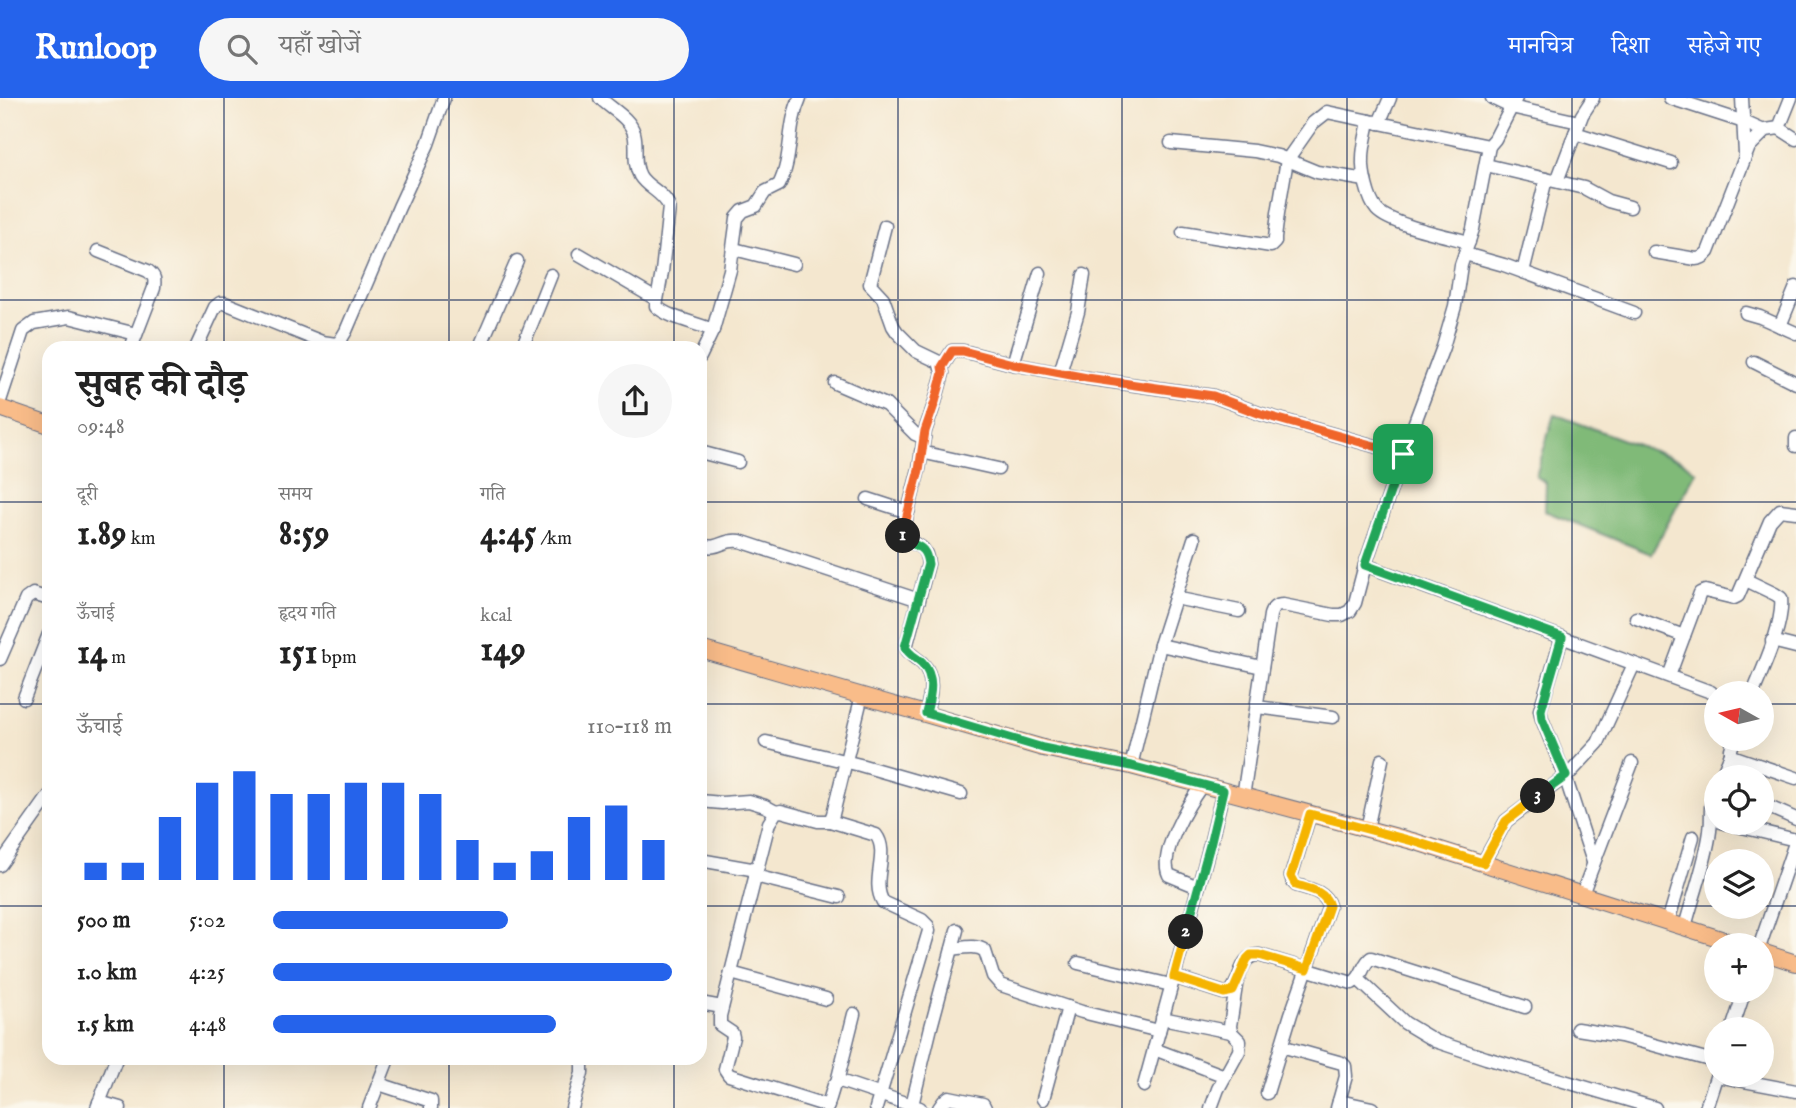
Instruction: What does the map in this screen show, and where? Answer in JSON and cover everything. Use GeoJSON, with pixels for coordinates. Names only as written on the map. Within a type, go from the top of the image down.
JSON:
{"type":"FeatureCollection","features":[{"type":"Feature","properties":{"kind":"main road"},"geometry":{"type":"LineString","coordinates":[[0,408],[42,423]]}},
{"type":"Feature","properties":{"kind":"main road"},"geometry":{"type":"LineString","coordinates":[[707,651],[1043,748],[1131,766],[1367,829],[1704,933]]}},
{"type":"Feature","properties":{"kind":"main road"},"geometry":{"type":"LineString","coordinates":[[1774,956],[1796,963]]}},
{"type":"Feature","properties":{"kind":"street"},"geometry":{"type":"LineString","coordinates":[[340,341],[428,144],[444,98]]}},
{"type":"Feature","properties":{"kind":"street"},"geometry":{"type":"LineString","coordinates":[[600,98],[633,129],[637,172],[642,180],[668,201],[666,246],[656,306],[713,330]]}},
{"type":"Feature","properties":{"kind":"street"},"geometry":{"type":"LineString","coordinates":[[707,342],[730,270],[736,223],[740,214],[756,205],[765,192],[776,188],[782,180],[789,152],[793,115],[800,98]]}},
{"type":"Feature","properties":{"kind":"street"},"geometry":{"type":"LineString","coordinates":[[1390,98],[1374,122],[1363,159],[1365,180],[1374,206],[1381,214],[1504,265],[1634,313]]}},
{"type":"Feature","properties":{"kind":"street"},"geometry":{"type":"LineString","coordinates":[[1492,98],[1513,102],[1671,163]]}},
{"type":"Feature","properties":{"kind":"street"},"geometry":{"type":"LineString","coordinates":[[1523,272],[1551,180],[1592,98]]}},
{"type":"Feature","properties":{"kind":"street"},"geometry":{"type":"LineString","coordinates":[[1670,98],[1764,131]]}},
{"type":"Feature","properties":{"kind":"street"},"geometry":{"type":"LineString","coordinates":[[1742,98],[1745,156]]}},
{"type":"Feature","properties":{"kind":"street"},"geometry":{"type":"LineString","coordinates":[[1779,128],[1790,98]]}},
{"type":"Feature","properties":{"kind":"street"},"geometry":{"type":"LineString","coordinates":[[1243,797],[1272,609],[1283,605],[1342,615],[1350,611],[1355,603],[1365,565],[1455,306],[1461,265],[1474,229],[1489,146],[1513,102]]}},
{"type":"Feature","properties":{"kind":"street"},"geometry":{"type":"LineString","coordinates":[[1183,232],[1271,246],[1275,242],[1287,160],[1313,123],[1327,112],[1489,146]]}},
{"type":"Feature","properties":{"kind":"street"},"geometry":{"type":"LineString","coordinates":[[1654,252],[1701,259],[1708,252],[1749,147],[1766,130],[1779,128],[1796,139]]}},
{"type":"Feature","properties":{"kind":"street"},"geometry":{"type":"LineString","coordinates":[[1171,143],[1254,151],[1278,156],[1317,172],[1365,180]]}},
{"type":"Feature","properties":{"kind":"street"},"geometry":{"type":"LineString","coordinates":[[1486,165],[1584,188],[1608,201],[1630,208]]}},
{"type":"Feature","properties":{"kind":"street"},"geometry":{"type":"LineString","coordinates":[[885,226],[870,284],[883,298],[897,332],[911,347],[939,362],[943,373],[924,438],[919,470],[903,531],[904,538],[923,548],[928,564],[905,647],[910,655],[925,666],[930,680],[926,713]]}},
{"type":"Feature","properties":{"kind":"street"},"geometry":{"type":"LineString","coordinates":[[734,248],[794,264]]}},
{"type":"Feature","properties":{"kind":"street"},"geometry":{"type":"LineString","coordinates":[[98,251],[153,274],[154,288],[134,341]]}},
{"type":"Feature","properties":{"kind":"street"},"geometry":{"type":"LineString","coordinates":[[579,254],[656,299]]}},
{"type":"Feature","properties":{"kind":"street"},"geometry":{"type":"LineString","coordinates":[[482,341],[517,261]]}},
{"type":"Feature","properties":{"kind":"street"},"geometry":{"type":"LineString","coordinates":[[1013,364],[1040,273]]}},
{"type":"Feature","properties":{"kind":"street"},"geometry":{"type":"LineString","coordinates":[[525,341],[551,275]]}},
{"type":"Feature","properties":{"kind":"street"},"geometry":{"type":"LineString","coordinates":[[1060,373],[1078,312],[1084,275]]}},
{"type":"Feature","properties":{"kind":"street"},"geometry":{"type":"LineString","coordinates":[[1780,326],[1796,287]]}},
{"type":"Feature","properties":{"kind":"street"},"geometry":{"type":"LineString","coordinates":[[199,341],[212,313],[220,303],[320,341]]}},
{"type":"Feature","properties":{"kind":"street"},"geometry":{"type":"LineString","coordinates":[[1746,313],[1796,333]]}},
{"type":"Feature","properties":{"kind":"street"},"geometry":{"type":"LineString","coordinates":[[0,401],[23,331],[34,323],[69,317],[136,334]]}},
{"type":"Feature","properties":{"kind":"street"},"geometry":{"type":"LineString","coordinates":[[942,367],[952,351],[963,351],[1087,378],[1213,396],[1261,414],[1403,454]]}},
{"type":"Feature","properties":{"kind":"street"},"geometry":{"type":"LineString","coordinates":[[1754,362],[1796,383]]}},
{"type":"Feature","properties":{"kind":"street"},"geometry":{"type":"LineString","coordinates":[[835,383],[886,405],[915,434],[924,438]]}},
{"type":"Feature","properties":{"kind":"street"},"geometry":{"type":"LineString","coordinates":[[1796,438],[1796,446]]}},
{"type":"Feature","properties":{"kind":"street"},"geometry":{"type":"LineString","coordinates":[[921,452],[998,468]]}},
{"type":"Feature","properties":{"kind":"street"},"geometry":{"type":"LineString","coordinates":[[707,454],[738,462]]}},
{"type":"Feature","properties":{"kind":"street"},"geometry":{"type":"LineString","coordinates":[[868,499],[908,512]]}},
{"type":"Feature","properties":{"kind":"street"},"geometry":{"type":"LineString","coordinates":[[1669,676],[1700,593],[1734,598],[1738,596],[1770,521],[1780,510],[1796,512]]}},
{"type":"Feature","properties":{"kind":"street"},"geometry":{"type":"LineString","coordinates":[[1131,766],[1160,645],[1194,539]]}},
{"type":"Feature","properties":{"kind":"street"},"geometry":{"type":"LineString","coordinates":[[707,546],[714,548],[729,540],[740,541],[919,600]]}},
{"type":"Feature","properties":{"kind":"street"},"geometry":{"type":"LineString","coordinates":[[1365,565],[1704,689]]}},
{"type":"Feature","properties":{"kind":"street"},"geometry":{"type":"LineString","coordinates":[[1746,580],[1781,598],[1782,609],[1757,681]]}},
{"type":"Feature","properties":{"kind":"street"},"geometry":{"type":"LineString","coordinates":[[0,659],[26,599],[33,594],[42,597]]}},
{"type":"Feature","properties":{"kind":"street"},"geometry":{"type":"LineString","coordinates":[[1175,598],[1239,611]]}},
{"type":"Feature","properties":{"kind":"street"},"geometry":{"type":"LineString","coordinates":[[1636,618],[1684,636]]}},
{"type":"Feature","properties":{"kind":"street"},"geometry":{"type":"LineString","coordinates":[[1562,637],[1541,710],[1542,719],[1566,776],[1593,862]]}},
{"type":"Feature","properties":{"kind":"street"},"geometry":{"type":"LineString","coordinates":[[1772,641],[1796,647]]}},
{"type":"Feature","properties":{"kind":"street"},"geometry":{"type":"LineString","coordinates":[[1160,645],[1262,667]]}},
{"type":"Feature","properties":{"kind":"street"},"geometry":{"type":"LineString","coordinates":[[24,698],[42,652]]}},
{"type":"Feature","properties":{"kind":"street"},"geometry":{"type":"LineString","coordinates":[[1483,863],[1506,821],[1566,776],[1598,743],[1634,664]]}},
{"type":"Feature","properties":{"kind":"street"},"geometry":{"type":"LineString","coordinates":[[830,821],[862,695]]}},
{"type":"Feature","properties":{"kind":"street"},"geometry":{"type":"LineString","coordinates":[[1256,707],[1334,718]]}},
{"type":"Feature","properties":{"kind":"street"},"geometry":{"type":"LineString","coordinates":[[766,742],[961,794]]}},
{"type":"Feature","properties":{"kind":"street"},"geometry":{"type":"LineString","coordinates":[[1726,765],[1731,754],[1796,778]]}},
{"type":"Feature","properties":{"kind":"street"},"geometry":{"type":"LineString","coordinates":[[1367,829],[1382,760]]}},
{"type":"Feature","properties":{"kind":"street"},"geometry":{"type":"LineString","coordinates":[[1582,894],[1632,763]]}},
{"type":"Feature","properties":{"kind":"street"},"geometry":{"type":"LineString","coordinates":[[1198,887],[1169,875],[1166,868],[1174,834],[1191,800],[1202,785]]}},
{"type":"Feature","properties":{"kind":"street"},"geometry":{"type":"LineString","coordinates":[[1144,1086],[1223,790]]}},
{"type":"Feature","properties":{"kind":"street"},"geometry":{"type":"LineString","coordinates":[[707,802],[749,801],[776,812],[830,821],[876,835],[881,844],[878,884],[880,898],[883,902],[922,920],[928,926],[876,1108]]}},
{"type":"Feature","properties":{"kind":"street"},"geometry":{"type":"LineString","coordinates":[[0,865],[42,806]]}},
{"type":"Feature","properties":{"kind":"street"},"geometry":{"type":"LineString","coordinates":[[1774,809],[1796,819]]}},
{"type":"Feature","properties":{"kind":"street"},"geometry":{"type":"LineString","coordinates":[[776,812],[769,823],[722,1007],[720,1025],[732,1033],[733,1037],[725,1064],[726,1073],[827,1107],[854,1014]]}},
{"type":"Feature","properties":{"kind":"street"},"geometry":{"type":"LineString","coordinates":[[1267,1093],[1329,906],[1324,896],[1296,885],[1291,876],[1310,814]]}},
{"type":"Feature","properties":{"kind":"street"},"geometry":{"type":"LineString","coordinates":[[1685,927],[1710,835]]}},
{"type":"Feature","properties":{"kind":"street"},"geometry":{"type":"LineString","coordinates":[[1764,933],[1796,840],[1774,835]]}},
{"type":"Feature","properties":{"kind":"street"},"geometry":{"type":"LineString","coordinates":[[1668,922],[1693,837]]}},
{"type":"Feature","properties":{"kind":"street"},"geometry":{"type":"LineString","coordinates":[[707,861],[751,869],[839,897]]}},
{"type":"Feature","properties":{"kind":"street"},"geometry":{"type":"LineString","coordinates":[[836,1082],[845,1082],[911,1106],[957,930]]}},
{"type":"Feature","properties":{"kind":"street"},"geometry":{"type":"LineString","coordinates":[[952,949],[982,948],[993,976],[1000,985],[1068,1007],[1159,1031]]}},
{"type":"Feature","properties":{"kind":"street"},"geometry":{"type":"LineString","coordinates":[[1078,963],[1224,993],[1233,991],[1251,955],[1259,955],[1347,982],[1356,981],[1368,960],[1375,958],[1525,1007]]}},
{"type":"Feature","properties":{"kind":"street"},"geometry":{"type":"LineString","coordinates":[[731,973],[826,999]]}},
{"type":"Feature","properties":{"kind":"street"},"geometry":{"type":"LineString","coordinates":[[1358,979],[1405,1023],[1435,1041],[1651,1107]]}},
{"type":"Feature","properties":{"kind":"street"},"geometry":{"type":"LineString","coordinates":[[1231,1032],[1236,986]]}},
{"type":"Feature","properties":{"kind":"street"},"geometry":{"type":"LineString","coordinates":[[707,1004],[722,1007]]}},
{"type":"Feature","properties":{"kind":"street"},"geometry":{"type":"LineString","coordinates":[[1043,1099],[1068,1007]]}},
{"type":"Feature","properties":{"kind":"street"},"geometry":{"type":"LineString","coordinates":[[1163,1018],[1231,1032],[1240,1041],[1235,1060],[1211,1108]]}},
{"type":"Feature","properties":{"kind":"street"},"geometry":{"type":"LineString","coordinates":[[1577,1029],[1628,1038],[1704,1058]]}},
{"type":"Feature","properties":{"kind":"street"},"geometry":{"type":"LineString","coordinates":[[1281,1046],[1342,1063],[1346,1066],[1346,1076],[1338,1104],[1372,1108]]}},
{"type":"Feature","properties":{"kind":"street"},"geometry":{"type":"LineString","coordinates":[[1154,1049],[1225,1076]]}},
{"type":"Feature","properties":{"kind":"street"},"geometry":{"type":"LineString","coordinates":[[114,1065],[98,1105],[120,1108]]}},
{"type":"Feature","properties":{"kind":"street"},"geometry":{"type":"LineString","coordinates":[[369,1108],[386,1065]]}},
{"type":"Feature","properties":{"kind":"street"},"geometry":{"type":"LineString","coordinates":[[572,1108],[583,1065]]}},
{"type":"Feature","properties":{"kind":"street"},"geometry":{"type":"LineString","coordinates":[[379,1084],[431,1101],[431,1108]]}},
{"type":"Feature","properties":{"kind":"street"},"geometry":{"type":"LineString","coordinates":[[1706,1108],[1713,1087]]}},
{"type":"Feature","properties":{"kind":"street"},"geometry":{"type":"LineString","coordinates":[[1774,1087],[1796,1091]]}},
{"type":"Feature","properties":{"kind":"street"},"geometry":{"type":"LineString","coordinates":[[939,1108],[949,1097],[983,1104],[985,1108]]}},
{"type":"Feature","properties":{"kind":"green space"},"geometry":{"type":"Polygon","coordinates":[[[1554,414],[1683,462],[1696,472],[1651,554],[1545,511],[1546,483],[1536,476],[1554,414]]]}},
{"type":"Feature","properties":{"kind":"route"},"geometry":{"type":"LineString","coordinates":[[952,351],[963,351],[1087,378],[1213,396],[1261,414],[1403,454],[1365,565],[1562,637],[1541,710],[1542,719],[1566,776],[1506,821],[1483,863],[1310,814],[1291,876],[1296,885],[1324,896],[1329,906],[1307,969],[1251,955],[1236,986],[1229,993],[1174,977],[1223,790],[1131,766],[1043,748],[926,713],[930,680],[925,666],[910,655],[905,647],[928,564],[923,548],[904,538],[903,531],[919,470],[925,431],[943,373],[942,367],[952,351]]}}]}
